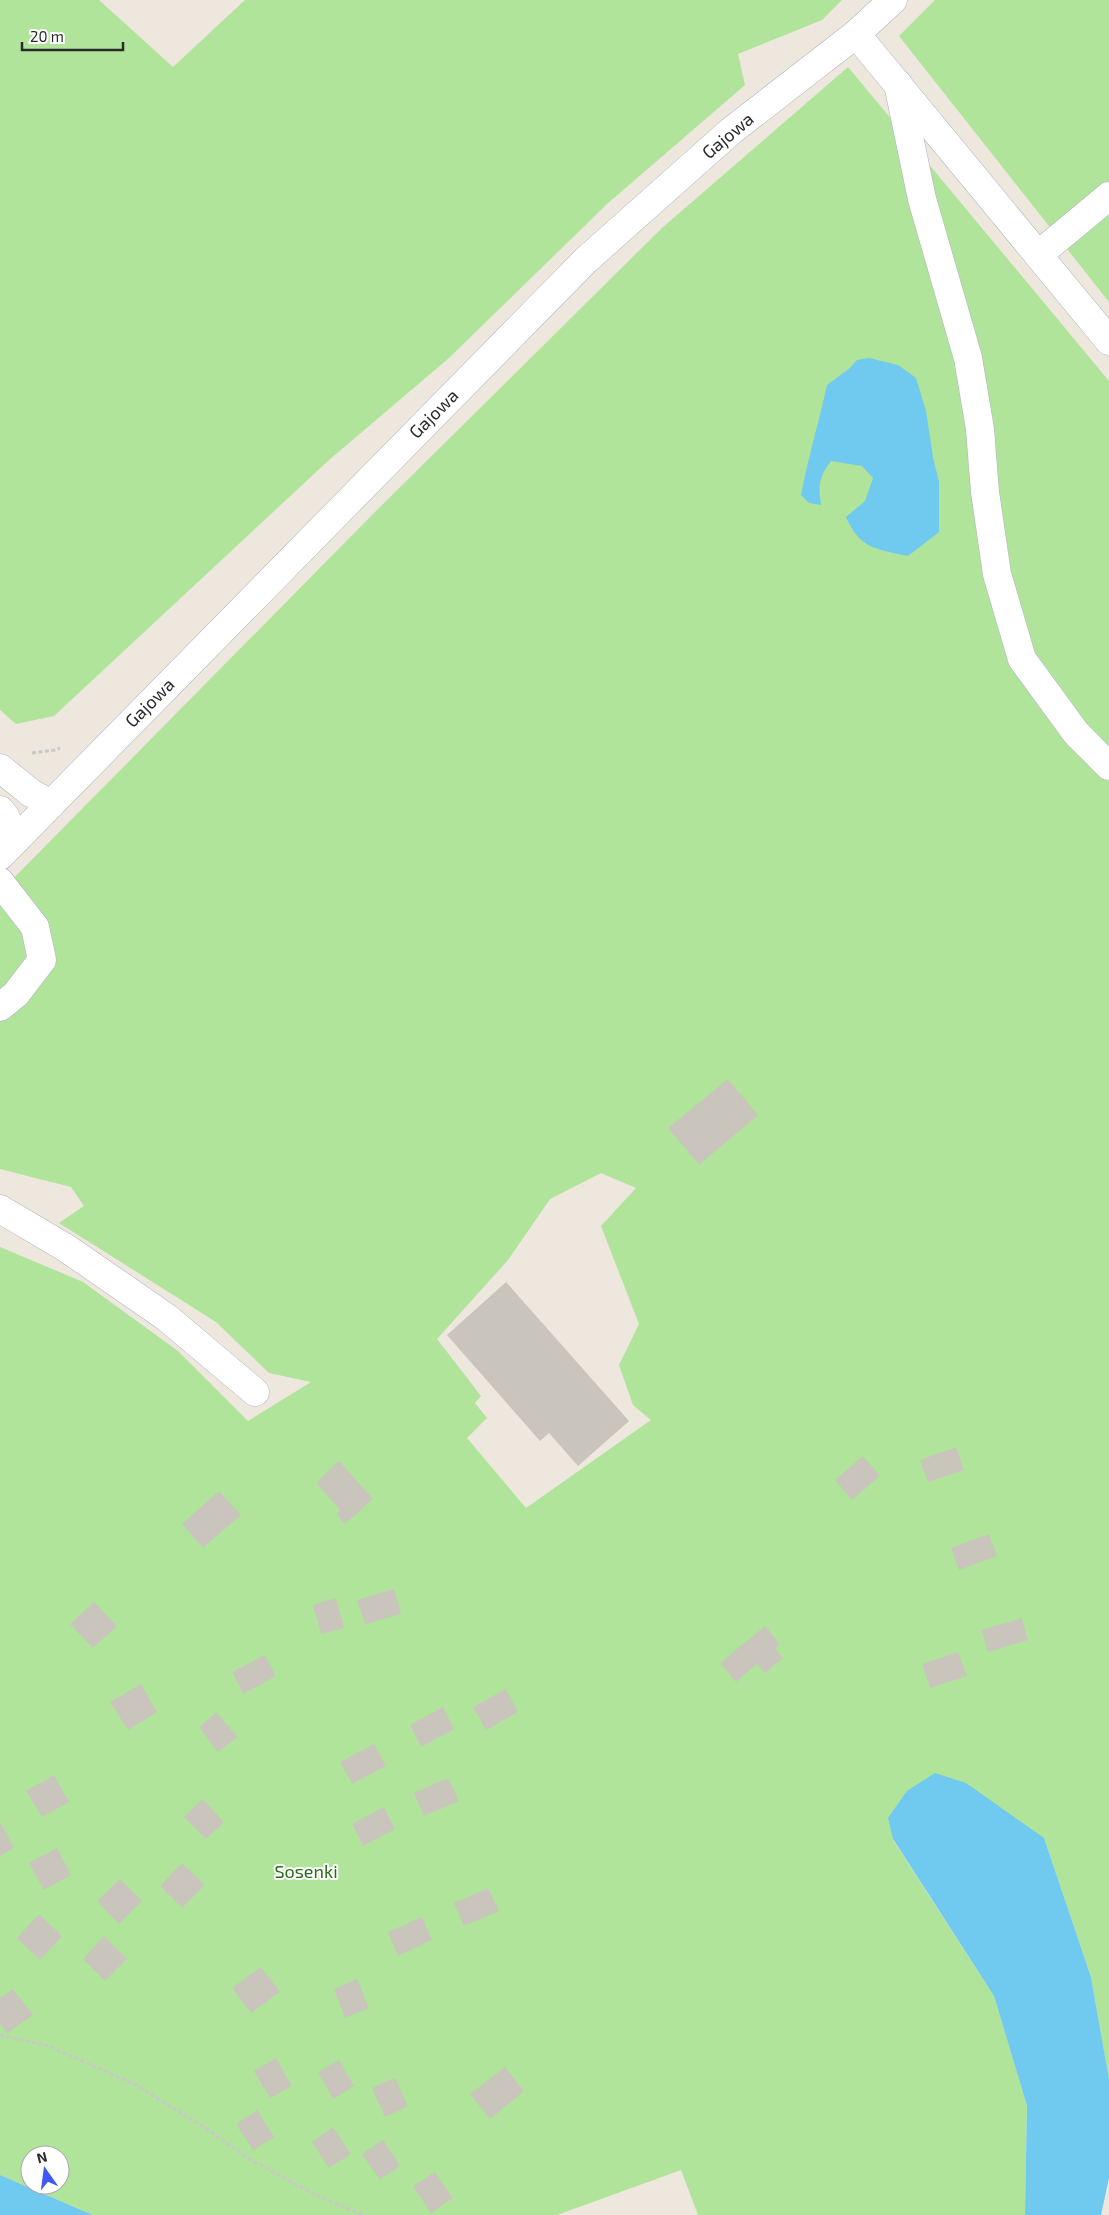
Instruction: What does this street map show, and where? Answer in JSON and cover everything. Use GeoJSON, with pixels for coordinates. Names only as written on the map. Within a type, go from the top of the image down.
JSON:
{"type":"FeatureCollection","features":[{"type":"Feature","properties":{"kind":"street","name":"Gajowa"},"geometry":{"type":"LineString","coordinates":[[7,848],[586,260],[731,131],[856,34],[893,0]]}},
{"type":"Feature","properties":{"kind":"street"},"geometry":{"type":"LineString","coordinates":[[856,34],[1109,341]]}},
{"type":"Feature","properties":{"kind":"street"},"geometry":{"type":"LineString","coordinates":[[898,84],[922,199],[968,358],[980,429],[985,492],[997,574],[1022,659],[1076,733],[1109,766]]}},
{"type":"Feature","properties":{"kind":"street"},"geometry":{"type":"LineString","coordinates":[[1038,255],[1109,196]]}},
{"type":"Feature","properties":{"kind":"street"},"geometry":{"type":"LineString","coordinates":[[0,768],[31,793],[51,804]]}},
{"type":"Feature","properties":{"kind":"street"},"geometry":{"type":"LineString","coordinates":[[0,810],[5,816],[7,848]]}},
{"type":"Feature","properties":{"kind":"street"},"geometry":{"type":"LineString","coordinates":[[0,882],[35,928],[42,960],[16,994],[0,1008]]}},
{"type":"Feature","properties":{"kind":"street"},"geometry":{"type":"LineString","coordinates":[[0,1209],[66,1248],[166,1317],[255,1392]]}},
{"type":"Feature","properties":{"kind":"path"},"geometry":{"type":"LineString","coordinates":[[0,2035],[49,2046],[136,2085],[204,2127],[251,2160],[316,2195],[364,2215]]}},
{"type":"Feature","properties":{"kind":"green space"},"geometry":{"type":"Polygon","coordinates":[[[0,0],[99,0],[173,67],[245,0],[842,0],[822,20],[738,54],[745,85],[607,204],[449,358],[329,460],[54,716],[16,724],[0,710],[0,0]]]}},
{"type":"Feature","properties":{"kind":"green space"},"geometry":{"type":"Polygon","coordinates":[[[935,0],[1109,0],[1109,302],[899,36],[935,0]]]}},
{"type":"Feature","properties":{"kind":"green space","name":"Sosenki"},"geometry":{"type":"Polygon","coordinates":[[[848,67],[1109,381],[1109,2079],[1091,1977],[1044,1838],[893,1840],[994,1996],[1027,2106],[1025,2215],[698,2215],[681,2170],[557,2215],[93,2215],[46,2195],[70,2195],[70,2145],[20,2145],[20,2184],[0,2175],[0,1247],[83,1282],[178,1351],[248,1421],[311,1382],[269,1373],[216,1322],[59,1223],[84,1206],[71,1187],[0,1169],[0,892],[377,510],[662,228],[848,67]],[[601,1173],[550,1199],[508,1260],[437,1339],[481,1396],[475,1403],[487,1418],[467,1438],[526,1508],[651,1420],[633,1405],[619,1365],[639,1324],[601,1226],[636,1188],[601,1173]]]}},
{"type":"Feature","properties":{"kind":"water"},"geometry":{"type":"Polygon","coordinates":[[[869,358],[898,365],[916,378],[926,411],[939,482],[939,532],[908,556],[870,546],[863,542],[851,528],[846,517],[865,501],[873,478],[862,466],[831,461],[820,482],[821,505],[809,503],[801,495],[827,385],[850,368],[857,360],[869,358]]]}},
{"type":"Feature","properties":{"kind":"water"},"geometry":{"type":"Polygon","coordinates":[[[935,1773],[966,1783],[1044,1838],[1091,1977],[1109,2079],[1109,2178],[1101,2215],[1025,2215],[1027,2106],[994,1996],[893,1839],[888,1818],[907,1791],[935,1773]]]}},
{"type":"Feature","properties":{"kind":"water"},"geometry":{"type":"Polygon","coordinates":[[[0,2175],[20,2184],[20,2195],[46,2195],[93,2215],[0,2215],[0,2175]]]}},
{"type":"Feature","properties":{"kind":"building"},"geometry":{"type":"Polygon","coordinates":[[[728,1079],[758,1115],[699,1165],[668,1128],[728,1079]]]}},
{"type":"Feature","properties":{"kind":"building"},"geometry":{"type":"Polygon","coordinates":[[[506,1282],[629,1421],[578,1466],[549,1433],[540,1441],[447,1335],[506,1282]]]}},
{"type":"Feature","properties":{"kind":"building"},"geometry":{"type":"Polygon","coordinates":[[[956,1447],[964,1470],[928,1482],[920,1460],[956,1447]]]}},
{"type":"Feature","properties":{"kind":"building"},"geometry":{"type":"Polygon","coordinates":[[[863,1456],[880,1476],[852,1500],[835,1480],[863,1456]]]}},
{"type":"Feature","properties":{"kind":"building"},"geometry":{"type":"Polygon","coordinates":[[[339,1461],[373,1499],[345,1524],[336,1514],[340,1510],[316,1483],[339,1461]]]}},
{"type":"Feature","properties":{"kind":"building"},"geometry":{"type":"Polygon","coordinates":[[[219,1491],[241,1515],[203,1548],[182,1524],[219,1491]]]}},
{"type":"Feature","properties":{"kind":"building"},"geometry":{"type":"Polygon","coordinates":[[[989,1534],[997,1556],[959,1570],[951,1548],[989,1534]]]}},
{"type":"Feature","properties":{"kind":"building"},"geometry":{"type":"Polygon","coordinates":[[[394,1589],[401,1614],[365,1624],[357,1600],[394,1589]]]}},
{"type":"Feature","properties":{"kind":"building"},"geometry":{"type":"Polygon","coordinates":[[[336,1598],[344,1628],[321,1634],[313,1605],[336,1598]]]}},
{"type":"Feature","properties":{"kind":"building"},"geometry":{"type":"Polygon","coordinates":[[[94,1602],[117,1626],[93,1648],[70,1624],[94,1602]]]}},
{"type":"Feature","properties":{"kind":"building"},"geometry":{"type":"Polygon","coordinates":[[[1022,1618],[1028,1640],[988,1652],[982,1630],[1022,1618]]]}},
{"type":"Feature","properties":{"kind":"building"},"geometry":{"type":"Polygon","coordinates":[[[765,1626],[780,1644],[775,1649],[783,1658],[765,1673],[757,1664],[736,1682],[720,1663],[765,1626]]]}},
{"type":"Feature","properties":{"kind":"building"},"geometry":{"type":"Polygon","coordinates":[[[958,1652],[967,1676],[930,1688],[922,1664],[958,1652]]]}},
{"type":"Feature","properties":{"kind":"building"},"geometry":{"type":"Polygon","coordinates":[[[265,1655],[276,1676],[243,1694],[232,1672],[265,1655]]]}},
{"type":"Feature","properties":{"kind":"building"},"geometry":{"type":"Polygon","coordinates":[[[141,1684],[157,1712],[128,1730],[110,1702],[141,1684]]]}},
{"type":"Feature","properties":{"kind":"building"},"geometry":{"type":"Polygon","coordinates":[[[506,1689],[518,1712],[486,1730],[473,1707],[506,1689]]]}},
{"type":"Feature","properties":{"kind":"building"},"geometry":{"type":"Polygon","coordinates":[[[443,1707],[454,1729],[421,1747],[410,1725],[443,1707]]]}},
{"type":"Feature","properties":{"kind":"building"},"geometry":{"type":"Polygon","coordinates":[[[217,1712],[237,1737],[218,1752],[199,1727],[217,1712]]]}},
{"type":"Feature","properties":{"kind":"building"},"geometry":{"type":"Polygon","coordinates":[[[374,1744],[386,1766],[352,1784],[340,1762],[374,1744]]]}},
{"type":"Feature","properties":{"kind":"building"},"geometry":{"type":"Polygon","coordinates":[[[54,1775],[69,1802],[42,1817],[26,1791],[54,1775]]]}},
{"type":"Feature","properties":{"kind":"building"},"geometry":{"type":"Polygon","coordinates":[[[448,1778],[459,1801],[424,1816],[414,1793],[448,1778]]]}},
{"type":"Feature","properties":{"kind":"building"},"geometry":{"type":"Polygon","coordinates":[[[202,1799],[224,1822],[206,1839],[184,1817],[202,1799]]]}},
{"type":"Feature","properties":{"kind":"building"},"geometry":{"type":"Polygon","coordinates":[[[384,1807],[395,1829],[363,1846],[352,1824],[384,1807]]]}},
{"type":"Feature","properties":{"kind":"building"},"geometry":{"type":"Polygon","coordinates":[[[0,1822],[14,1848],[0,1856],[0,1822]]]}},
{"type":"Feature","properties":{"kind":"building"},"geometry":{"type":"Polygon","coordinates":[[[57,1848],[71,1875],[44,1890],[29,1863],[57,1848]]]}},
{"type":"Feature","properties":{"kind":"building"},"geometry":{"type":"Polygon","coordinates":[[[182,1863],[205,1885],[182,1908],[160,1886],[182,1863]]]}},
{"type":"Feature","properties":{"kind":"building"},"geometry":{"type":"Polygon","coordinates":[[[120,1879],[142,1901],[119,1924],[97,1901],[120,1879]]]}},
{"type":"Feature","properties":{"kind":"building"},"geometry":{"type":"Polygon","coordinates":[[[488,1888],[499,1911],[464,1926],[454,1903],[488,1888]]]}},
{"type":"Feature","properties":{"kind":"building"},"geometry":{"type":"Polygon","coordinates":[[[39,1914],[62,1936],[40,1960],[17,1938],[39,1914]]]}},
{"type":"Feature","properties":{"kind":"building"},"geometry":{"type":"Polygon","coordinates":[[[422,1917],[432,1940],[398,1956],[388,1932],[422,1917]]]}},
{"type":"Feature","properties":{"kind":"building"},"geometry":{"type":"Polygon","coordinates":[[[104,1936],[127,1959],[105,1981],[83,1959],[104,1936]]]}},
{"type":"Feature","properties":{"kind":"building"},"geometry":{"type":"Polygon","coordinates":[[[261,1967],[280,1992],[251,2013],[232,1988],[261,1967]]]}},
{"type":"Feature","properties":{"kind":"building"},"geometry":{"type":"Polygon","coordinates":[[[357,1979],[369,2008],[345,2018],[334,1989],[357,1979]]]}},
{"type":"Feature","properties":{"kind":"building"},"geometry":{"type":"Polygon","coordinates":[[[13,1989],[33,2015],[7,2033],[0,2023],[0,1998],[13,1989]]]}},
{"type":"Feature","properties":{"kind":"building"},"geometry":{"type":"Polygon","coordinates":[[[276,2058],[292,2086],[270,2098],[254,2071],[276,2058]]]}},
{"type":"Feature","properties":{"kind":"building"},"geometry":{"type":"Polygon","coordinates":[[[339,2060],[354,2086],[333,2099],[318,2072],[339,2060]]]}},
{"type":"Feature","properties":{"kind":"building"},"geometry":{"type":"Polygon","coordinates":[[[505,2067],[524,2091],[490,2119],[470,2094],[505,2067]]]}},
{"type":"Feature","properties":{"kind":"building"},"geometry":{"type":"Polygon","coordinates":[[[395,2078],[408,2106],[385,2117],[372,2088],[395,2078]]]}},
{"type":"Feature","properties":{"kind":"building"},"geometry":{"type":"Polygon","coordinates":[[[257,2110],[274,2137],[253,2150],[236,2124],[257,2110]]]}},
{"type":"Feature","properties":{"kind":"building"},"geometry":{"type":"Polygon","coordinates":[[[333,2127],[351,2154],[329,2168],[312,2142],[333,2127]]]}},
{"type":"Feature","properties":{"kind":"building"},"geometry":{"type":"Polygon","coordinates":[[[383,2140],[400,2166],[380,2180],[362,2154],[383,2140]]]}},
{"type":"Feature","properties":{"kind":"building"},"geometry":{"type":"Polygon","coordinates":[[[435,2172],[453,2198],[431,2213],[413,2186],[435,2172]]]}}]}
